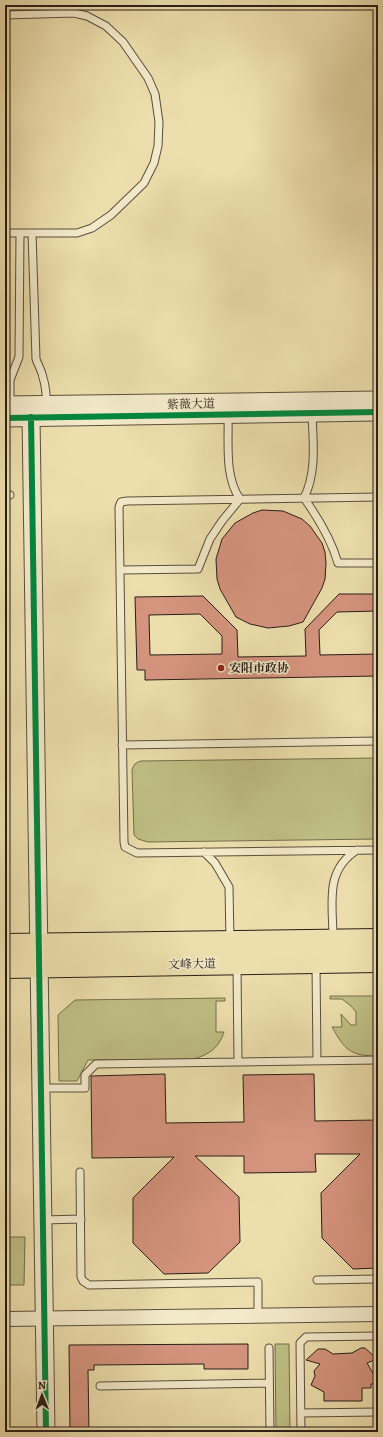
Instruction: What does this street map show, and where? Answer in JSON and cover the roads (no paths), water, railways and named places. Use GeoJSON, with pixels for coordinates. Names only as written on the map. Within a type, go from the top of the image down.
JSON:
{"type":"FeatureCollection","features":[{"type":"Feature","properties":{"kind":"main road","name":"文峰大道"},"geometry":{"type":"LineString","coordinates":[[5,945],[378,940]]}},
{"type":"Feature","properties":{"kind":"main road","name":"文峰大道"},"geometry":{"type":"LineString","coordinates":[[5,967],[378,961]]}},
{"type":"Feature","properties":{"kind":"street","name":"紫薇大道"},"geometry":{"type":"LineString","coordinates":[[7,409],[46,404],[378,400]]}},
{"type":"Feature","properties":{"kind":"street","name":"紫薇大道"},"geometry":{"type":"LineString","coordinates":[[7,409],[31,417],[378,412]]}},
{"type":"Feature","properties":{"kind":"street"},"geometry":{"type":"LineString","coordinates":[[31,417],[46,1432]]}},
{"type":"Feature","properties":{"kind":"street"},"geometry":{"type":"LineString","coordinates":[[5,1319],[44,1320],[378,1314]]}},
{"type":"Feature","properties":{"kind":"lane"},"geometry":{"type":"LineString","coordinates":[[74,5],[74,13]]}},
{"type":"Feature","properties":{"kind":"lane"},"geometry":{"type":"LineString","coordinates":[[5,15],[74,13],[87,16],[106,26],[123,42],[148,78],[155,94],[159,122],[158,146],[154,163],[144,184],[111,215],[92,228],[77,232],[5,233]]}},
{"type":"Feature","properties":{"kind":"lane"},"geometry":{"type":"LineString","coordinates":[[7,409],[10,380],[19,357],[20,233]]}},
{"type":"Feature","properties":{"kind":"lane"},"geometry":{"type":"LineString","coordinates":[[32,233],[36,359],[38,367],[43,375],[46,388],[46,404]]}},
{"type":"Feature","properties":{"kind":"lane"},"geometry":{"type":"LineString","coordinates":[[304,498],[310,483],[313,469],[312,413]]}},
{"type":"Feature","properties":{"kind":"lane"},"geometry":{"type":"LineString","coordinates":[[228,414],[229,474],[232,485],[240,499]]}},
{"type":"Feature","properties":{"kind":"lane"},"geometry":{"type":"LineString","coordinates":[[378,497],[127,501],[121,502],[119,507],[125,848],[137,853],[378,850]]}},
{"type":"Feature","properties":{"kind":"lane"},"geometry":{"type":"LineString","coordinates":[[304,498],[321,522],[334,549],[338,564],[378,563]]}},
{"type":"Feature","properties":{"kind":"lane"},"geometry":{"type":"LineString","coordinates":[[120,570],[198,569],[210,539],[240,499]]}},
{"type":"Feature","properties":{"kind":"lane"},"geometry":{"type":"LineString","coordinates":[[122,745],[378,741]]}},
{"type":"Feature","properties":{"kind":"lane"},"geometry":{"type":"LineString","coordinates":[[333,940],[333,883],[343,861],[357,850]]}},
{"type":"Feature","properties":{"kind":"lane"},"geometry":{"type":"LineString","coordinates":[[204,852],[215,863],[229,887],[230,942]]}},
{"type":"Feature","properties":{"kind":"lane"},"geometry":{"type":"LineString","coordinates":[[316,962],[317,1061]]}},
{"type":"Feature","properties":{"kind":"lane"},"geometry":{"type":"LineString","coordinates":[[237,963],[238,1062]]}},
{"type":"Feature","properties":{"kind":"lane"},"geometry":{"type":"LineString","coordinates":[[41,1088],[85,1088],[85,1075],[96,1064],[378,1060]]}},
{"type":"Feature","properties":{"kind":"lane"},"geometry":{"type":"LineString","coordinates":[[80,1172],[81,1277],[83,1281],[89,1285],[258,1282],[258,1316]]}},
{"type":"Feature","properties":{"kind":"lane"},"geometry":{"type":"LineString","coordinates":[[43,1220],[81,1219]]}},
{"type":"Feature","properties":{"kind":"lane"},"geometry":{"type":"LineString","coordinates":[[317,1280],[378,1279]]}},
{"type":"Feature","properties":{"kind":"lane"},"geometry":{"type":"LineString","coordinates":[[301,1432],[300,1343],[306,1337],[378,1336]]}},
{"type":"Feature","properties":{"kind":"lane"},"geometry":{"type":"LineString","coordinates":[[269,1348],[270,1432]]}},
{"type":"Feature","properties":{"kind":"lane"},"geometry":{"type":"LineString","coordinates":[[100,1386],[269,1383]]}},
{"type":"Feature","properties":{"kind":"lane"},"geometry":{"type":"LineString","coordinates":[[301,1413],[378,1412]]}},
{"type":"Feature","properties":{"kind":"place","name":"安阳市政协"},"geometry":{"type":"Point","coordinates":[221,668]}}]}
